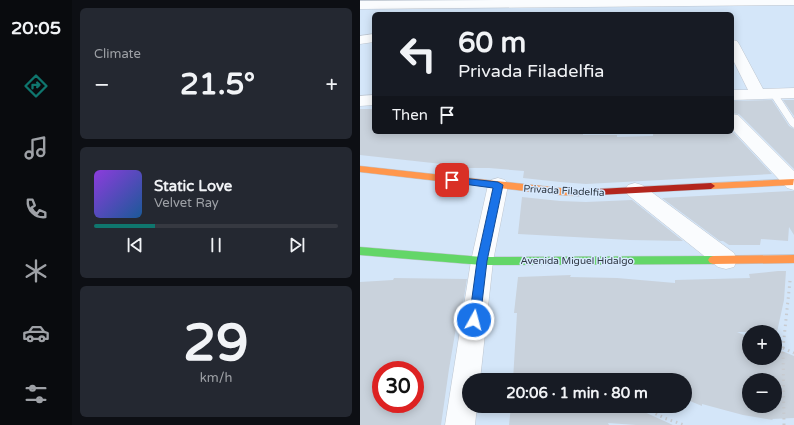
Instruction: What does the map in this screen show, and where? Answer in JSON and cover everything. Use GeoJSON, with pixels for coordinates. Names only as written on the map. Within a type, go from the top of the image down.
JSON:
{"type":"FeatureCollection","features":[{"type":"Feature","properties":{"kind":"street"},"geometry":{"type":"LineString","coordinates":[[709,1],[715,12]]}},
{"type":"Feature","properties":{"kind":"street"},"geometry":{"type":"LineString","coordinates":[[360,5],[438,6],[606,2],[794,1]]}},
{"type":"Feature","properties":{"kind":"street"},"geometry":{"type":"LineString","coordinates":[[606,2],[617,12]]}},
{"type":"Feature","properties":{"kind":"street"},"geometry":{"type":"LineString","coordinates":[[360,40],[372,38]]}},
{"type":"Feature","properties":{"kind":"street"},"geometry":{"type":"LineString","coordinates":[[734,47],[766,94]]}},
{"type":"Feature","properties":{"kind":"street"},"geometry":{"type":"LineString","coordinates":[[734,94],[794,93]]}},
{"type":"Feature","properties":{"kind":"street"},"geometry":{"type":"LineString","coordinates":[[360,101],[372,100]]}},
{"type":"Feature","properties":{"kind":"street"},"geometry":{"type":"LineString","coordinates":[[734,121],[794,183]]}},
{"type":"Feature","properties":{"kind":"street","name":"Privada Filadelfia"},"geometry":{"type":"LineString","coordinates":[[360,169],[560,192],[612,192],[794,183]]}},
{"type":"Feature","properties":{"kind":"street"},"geometry":{"type":"LineString","coordinates":[[460,425],[482,261],[498,185]]}},
{"type":"Feature","properties":{"kind":"street"},"geometry":{"type":"LineString","coordinates":[[635,190],[726,260]]}},
{"type":"Feature","properties":{"kind":"street","name":"Avenida Miguel Hidalgo"},"geometry":{"type":"LineString","coordinates":[[360,251],[482,261],[793,259]]}},
{"type":"Feature","properties":{"kind":"lane"},"geometry":{"type":"LineString","coordinates":[[766,94],[794,125]]}},
{"type":"Feature","properties":{"kind":"path"},"geometry":{"type":"LineString","coordinates":[[784,425],[783,348],[793,259]]}},
{"type":"Feature","properties":{"kind":"path"},"geometry":{"type":"LineString","coordinates":[[783,348],[794,353]]}},
{"type":"Feature","properties":{"kind":"path"},"geometry":{"type":"LineString","coordinates":[[654,413],[684,425]]}},
{"type":"Feature","properties":{"kind":"shaded area"},"geometry":{"type":"Polygon","coordinates":[[[360,0],[794,0],[794,425],[360,425],[360,0]]]}},
{"type":"Feature","properties":{"kind":"building"},"geometry":{"type":"Polygon","coordinates":[[[772,100],[789,126],[794,129],[794,169],[739,114],[734,113],[734,101],[772,100]]]}},
{"type":"Feature","properties":{"kind":"building"},"geometry":{"type":"Polygon","coordinates":[[[783,100],[794,100],[794,116],[783,100]]]}},
{"type":"Feature","properties":{"kind":"building"},"geometry":{"type":"Polygon","coordinates":[[[360,109],[372,109],[372,134],[583,134],[617,135],[617,137],[653,136],[653,134],[734,133],[772,174],[586,184],[523,178],[524,171],[489,168],[460,168],[460,166],[360,155],[360,109]]]}},
{"type":"Feature","properties":{"kind":"building"},"geometry":{"type":"Polygon","coordinates":[[[794,191],[794,235],[789,227],[788,241],[761,239],[760,245],[729,245],[723,241],[720,241],[662,198],[794,191]]]}},
{"type":"Feature","properties":{"kind":"building"},"geometry":{"type":"Polygon","coordinates":[[[522,197],[586,202],[632,200],[683,241],[630,240],[518,234],[522,197]]]}},
{"type":"Feature","properties":{"kind":"building"},"geometry":{"type":"Polygon","coordinates":[[[786,271],[784,300],[779,325],[742,325],[742,332],[737,332],[742,334],[742,365],[782,365],[782,351],[794,356],[794,418],[772,419],[773,420],[743,415],[702,404],[702,406],[692,402],[692,373],[513,373],[517,313],[514,313],[518,277],[571,275],[570,277],[617,278],[675,283],[675,280],[750,278],[749,274],[786,271]]]}},
{"type":"Feature","properties":{"kind":"building"},"geometry":{"type":"Polygon","coordinates":[[[394,278],[467,279],[461,316],[458,316],[441,425],[360,425],[360,282],[393,280],[394,278]]]}},
{"type":"Feature","properties":{"kind":"building"},"geometry":{"type":"Polygon","coordinates":[[[510,413],[646,413],[673,425],[608,423],[609,425],[509,425],[510,413]]]}},
{"type":"Feature","properties":{"kind":"traffic: fast"},"geometry":{"type":"LineString","coordinates":[[360,251],[482,261],[713,260]]}},
{"type":"Feature","properties":{"kind":"traffic: slow"},"geometry":{"type":"LineString","coordinates":[[360,169],[579,193]]}},
{"type":"Feature","properties":{"kind":"traffic: slow"},"geometry":{"type":"LineString","coordinates":[[711,186],[793,182]]}},
{"type":"Feature","properties":{"kind":"traffic: slow"},"geometry":{"type":"LineString","coordinates":[[713,260],[794,259]]}},
{"type":"Feature","properties":{"kind":"traffic: jam"},"geometry":{"type":"LineString","coordinates":[[579,193],[711,186]]}},
{"type":"Feature","properties":{"kind":"route"},"geometry":{"type":"LineString","coordinates":[[452,180],[498,185],[482,261],[474,320]]}}]}
